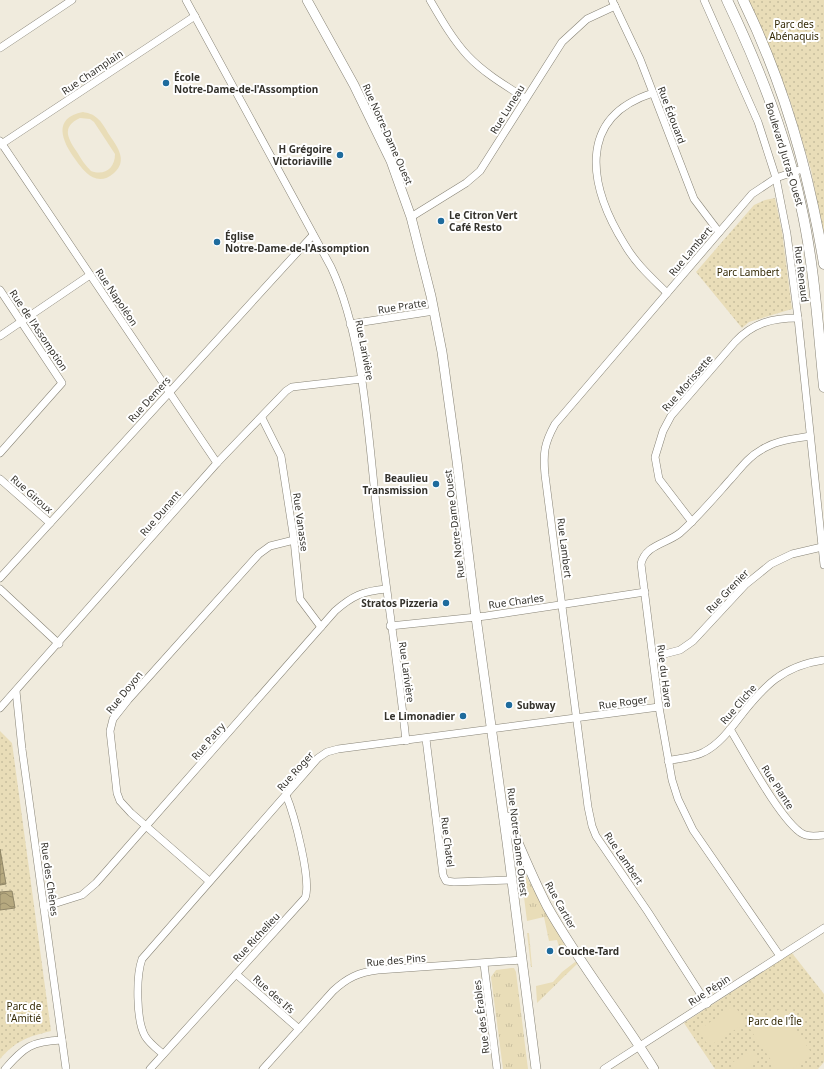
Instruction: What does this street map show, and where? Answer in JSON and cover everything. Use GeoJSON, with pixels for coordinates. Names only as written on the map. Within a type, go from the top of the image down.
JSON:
{"type":"FeatureCollection","features":[{"type":"Feature","properties":{"kind":"main road","name":"Boulevard Jutras Ouest"},"geometry":{"type":"LineString","coordinates":[[727,0],[766,90],[793,172],[802,207],[814,288],[824,387]]}},
{"type":"Feature","properties":{"kind":"main road","name":"Boulevard Jutras Ouest"},"geometry":{"type":"LineString","coordinates":[[743,0],[781,88],[805,168],[824,264]]}},
{"type":"Feature","properties":{"kind":"street"},"geometry":{"type":"LineString","coordinates":[[0,48],[72,0]]}},
{"type":"Feature","properties":{"kind":"street","name":"Rue Larivière"},"geometry":{"type":"LineString","coordinates":[[186,0],[337,281],[350,324],[362,380],[390,626],[406,741]]}},
{"type":"Feature","properties":{"kind":"street","name":"Rue Notre-Dame Ouest"},"geometry":{"type":"LineString","coordinates":[[307,0],[354,85],[384,146],[411,217],[434,311],[442,352],[458,461],[476,617],[536,1069]]}},
{"type":"Feature","properties":{"kind":"street"},"geometry":{"type":"LineString","coordinates":[[430,0],[468,57],[495,79],[525,98]]}},
{"type":"Feature","properties":{"kind":"street","name":"Rue Renaud"},"geometry":{"type":"LineString","coordinates":[[704,0],[758,122],[776,178],[787,234],[798,318],[824,565]]}},
{"type":"Feature","properties":{"kind":"street","name":"Rue Luneau"},"geometry":{"type":"LineString","coordinates":[[411,217],[466,184],[480,171],[562,42],[570,33],[587,19],[614,3]]}},
{"type":"Feature","properties":{"kind":"street","name":"Rue Édouard"},"geometry":{"type":"LineString","coordinates":[[614,3],[640,58],[694,199],[719,232]]}},
{"type":"Feature","properties":{"kind":"street","name":"Rue Champlain"},"geometry":{"type":"LineString","coordinates":[[1,143],[195,16]]}},
{"type":"Feature","properties":{"kind":"street"},"geometry":{"type":"LineString","coordinates":[[653,93],[635,99],[622,107],[609,121],[597,152],[596,173],[602,198],[625,245],[638,264],[667,293]]}},
{"type":"Feature","properties":{"kind":"street","name":"Rue Napoléon"},"geometry":{"type":"LineString","coordinates":[[1,143],[217,463]]}},
{"type":"Feature","properties":{"kind":"street","name":"Rue Lambert"},"geometry":{"type":"LineString","coordinates":[[706,1004],[648,912],[596,836],[592,826],[588,807],[545,475],[544,449],[545,442],[555,424],[752,194],[776,178],[805,168]]}},
{"type":"Feature","properties":{"kind":"street","name":"Rue Demers"},"geometry":{"type":"LineString","coordinates":[[0,578],[313,235]]}},
{"type":"Feature","properties":{"kind":"street"},"geometry":{"type":"LineString","coordinates":[[0,336],[90,275]]}},
{"type":"Feature","properties":{"kind":"street","name":"Rue de l'Assomption"},"geometry":{"type":"LineString","coordinates":[[0,290],[62,383],[0,453]]}},
{"type":"Feature","properties":{"kind":"street","name":"Rue Pratte"},"geometry":{"type":"LineString","coordinates":[[350,324],[434,311]]}},
{"type":"Feature","properties":{"kind":"street","name":"Rue Morissette"},"geometry":{"type":"LineString","coordinates":[[692,522],[663,486],[656,471],[655,457],[667,423],[735,342],[748,331],[770,320],[798,318]]}},
{"type":"Feature","properties":{"kind":"street","name":"Rue Dunant"},"geometry":{"type":"LineString","coordinates":[[0,708],[59,644],[217,463],[262,418],[286,391],[292,387],[362,380]]}},
{"type":"Feature","properties":{"kind":"street","name":"Rue Vanasse"},"geometry":{"type":"LineString","coordinates":[[262,418],[281,456],[294,540],[300,599],[321,627]]}},
{"type":"Feature","properties":{"kind":"street","name":"Rue du Havre"},"geometry":{"type":"LineString","coordinates":[[780,956],[694,830],[678,799],[668,761],[659,707],[641,564],[643,557],[649,549],[674,538],[692,522],[754,454],[772,443],[810,436]]}},
{"type":"Feature","properties":{"kind":"street","name":"Rue Giroux"},"geometry":{"type":"LineString","coordinates":[[0,480],[50,523]]}},
{"type":"Feature","properties":{"kind":"street","name":"Rue Doyon"},"geometry":{"type":"LineString","coordinates":[[209,881],[146,827],[126,807],[117,794],[110,730],[113,719],[128,700],[259,554],[270,546],[294,540]]}},
{"type":"Feature","properties":{"kind":"street","name":"Rue Grenier"},"geometry":{"type":"LineString","coordinates":[[653,657],[680,650],[693,641],[745,585],[770,564],[792,554],[822,547]]}},
{"type":"Feature","properties":{"kind":"street"},"geometry":{"type":"LineString","coordinates":[[0,589],[59,644]]}},
{"type":"Feature","properties":{"kind":"street","name":"Rue Patry"},"geometry":{"type":"LineString","coordinates":[[44,907],[82,895],[89,890],[335,611],[346,601],[362,592],[386,589]]}},
{"type":"Feature","properties":{"kind":"street","name":"Rue Charles"},"geometry":{"type":"LineString","coordinates":[[390,626],[476,617],[645,592]]}},
{"type":"Feature","properties":{"kind":"street","name":"Rue Cliche"},"geometry":{"type":"LineString","coordinates":[[668,761],[703,753],[711,748],[781,673],[802,664],[824,660]]}},
{"type":"Feature","properties":{"kind":"street","name":"Rue des Chênes"},"geometry":{"type":"LineString","coordinates":[[16,691],[22,750],[66,1069]]}},
{"type":"Feature","properties":{"kind":"street","name":"Rue Roger"},"geometry":{"type":"LineString","coordinates":[[163,1054],[150,1042],[143,1032],[137,984],[140,966],[147,953],[318,758],[327,752],[659,707]]}},
{"type":"Feature","properties":{"kind":"street","name":"Rue Plante"},"geometry":{"type":"LineString","coordinates":[[730,729],[760,779],[794,828],[804,835],[824,835]]}},
{"type":"Feature","properties":{"kind":"street","name":"Rue Chatel"},"geometry":{"type":"LineString","coordinates":[[426,739],[441,866],[446,881],[512,880]]}},
{"type":"Feature","properties":{"kind":"street","name":"Rue Richelieu"},"geometry":{"type":"LineString","coordinates":[[150,1069],[298,907],[307,892],[307,883],[292,810],[286,794]]}},
{"type":"Feature","properties":{"kind":"street","name":"Rue Cartier"},"geometry":{"type":"LineString","coordinates":[[502,804],[529,870],[568,942],[654,1069]]}},
{"type":"Feature","properties":{"kind":"street","name":"Rue Pépin"},"geometry":{"type":"LineString","coordinates":[[604,1069],[824,928]]}},
{"type":"Feature","properties":{"kind":"street","name":"Rue des Pins"},"geometry":{"type":"LineString","coordinates":[[263,1069],[338,987],[355,975],[372,971],[484,964],[522,960]]}},
{"type":"Feature","properties":{"kind":"street","name":"Rue des Érables"},"geometry":{"type":"LineString","coordinates":[[484,964],[497,1069]]}},
{"type":"Feature","properties":{"kind":"street","name":"Rue des Ifs"},"geometry":{"type":"LineString","coordinates":[[236,974],[299,1030]]}},
{"type":"Feature","properties":{"kind":"street"},"geometry":{"type":"LineString","coordinates":[[5,1069],[19,1052],[30,1045],[46,1040],[62,1040]]}},
{"type":"Feature","properties":{"kind":"green space","name":"Parc des Abénaquis"},"geometry":{"type":"Polygon","coordinates":[[[748,0],[824,0],[824,237],[811,170],[789,97],[748,0]]]}},
{"type":"Feature","properties":{"kind":"green space"},"geometry":{"type":"Polygon","coordinates":[[[83,112],[90,114],[99,120],[120,153],[121,163],[114,173],[108,177],[97,179],[87,173],[82,169],[66,145],[62,131],[63,125],[67,119],[73,115],[83,112]],[[80,118],[74,122],[70,125],[68,134],[71,143],[91,171],[100,173],[111,167],[115,159],[115,154],[94,122],[90,119],[80,118]]]}},
{"type":"Feature","properties":{"kind":"green space","name":"Parc Lambert"},"geometry":{"type":"Polygon","coordinates":[[[775,198],[782,232],[792,309],[749,322],[742,328],[696,272],[754,205],[765,200],[775,198]]]}},
{"type":"Feature","properties":{"kind":"green space","name":"Parc de l'Amitié"},"geometry":{"type":"Polygon","coordinates":[[[0,731],[12,743],[51,1031],[35,1035],[17,1043],[0,1059],[0,731]]]}},
{"type":"Feature","properties":{"kind":"green space"},"geometry":{"type":"Polygon","coordinates":[[[520,865],[568,951],[562,958],[557,940],[549,941],[544,917],[527,921],[520,865]]]}},
{"type":"Feature","properties":{"kind":"green space"},"geometry":{"type":"Polygon","coordinates":[[[527,933],[529,933],[532,967],[531,967],[527,933]]]}},
{"type":"Feature","properties":{"kind":"green space","name":"Parc de l'Île"},"geometry":{"type":"Polygon","coordinates":[[[792,953],[824,994],[824,1062],[818,1069],[715,1069],[684,1023],[792,953]]]}},
{"type":"Feature","properties":{"kind":"green space"},"geometry":{"type":"Polygon","coordinates":[[[575,962],[578,963],[537,1003],[536,986],[553,982],[562,972],[575,962]]]}},
{"type":"Feature","properties":{"kind":"green space"},"geometry":{"type":"Polygon","coordinates":[[[514,968],[516,972],[528,1069],[503,1069],[491,977],[496,970],[514,968]]]}},
{"type":"Feature","properties":{"kind":"green space"},"geometry":{"type":"Polygon","coordinates":[[[732,1007],[736,1008],[745,1020],[744,1024],[711,1045],[708,1045],[699,1032],[700,1029],[732,1007]]]}},
{"type":"Feature","properties":{"kind":"green space"},"geometry":{"type":"Polygon","coordinates":[[[781,1008],[813,1055],[792,1069],[777,1069],[750,1029],[781,1008]]]}},
{"type":"Feature","properties":{"kind":"green space"},"geometry":{"type":"Polygon","coordinates":[[[752,1050],[758,1061],[745,1069],[733,1069],[730,1064],[752,1050]]]}},
{"type":"Feature","properties":{"kind":"water"},"geometry":{"type":"Polygon","coordinates":[[[0,849],[6,884],[0,885],[0,849]]]}},
{"type":"Feature","properties":{"kind":"water"},"geometry":{"type":"Polygon","coordinates":[[[12,891],[15,908],[0,910],[0,892],[12,891]]]}},
{"type":"Feature","properties":{"kind":"place","name":"École Notre-Dame-de-l'Assomption"},"geometry":{"type":"Point","coordinates":[166,83]}},
{"type":"Feature","properties":{"kind":"place","name":"H Grégoire Victoriaville"},"geometry":{"type":"Point","coordinates":[340,155]}},
{"type":"Feature","properties":{"kind":"place","name":"Le Citron Vert Café Resto"},"geometry":{"type":"Point","coordinates":[441,221]}},
{"type":"Feature","properties":{"kind":"place","name":"Église Notre-Dame-de-l'Assomption"},"geometry":{"type":"Point","coordinates":[217,242]}},
{"type":"Feature","properties":{"kind":"place","name":"Beaulieu Transmission"},"geometry":{"type":"Point","coordinates":[436,484]}},
{"type":"Feature","properties":{"kind":"place","name":"Stratos Pizzeria"},"geometry":{"type":"Point","coordinates":[446,603]}},
{"type":"Feature","properties":{"kind":"place","name":"Subway"},"geometry":{"type":"Point","coordinates":[509,705]}},
{"type":"Feature","properties":{"kind":"place","name":"Le Limonadier"},"geometry":{"type":"Point","coordinates":[463,716]}},
{"type":"Feature","properties":{"kind":"place","name":"Couche-Tard"},"geometry":{"type":"Point","coordinates":[550,951]}}]}
